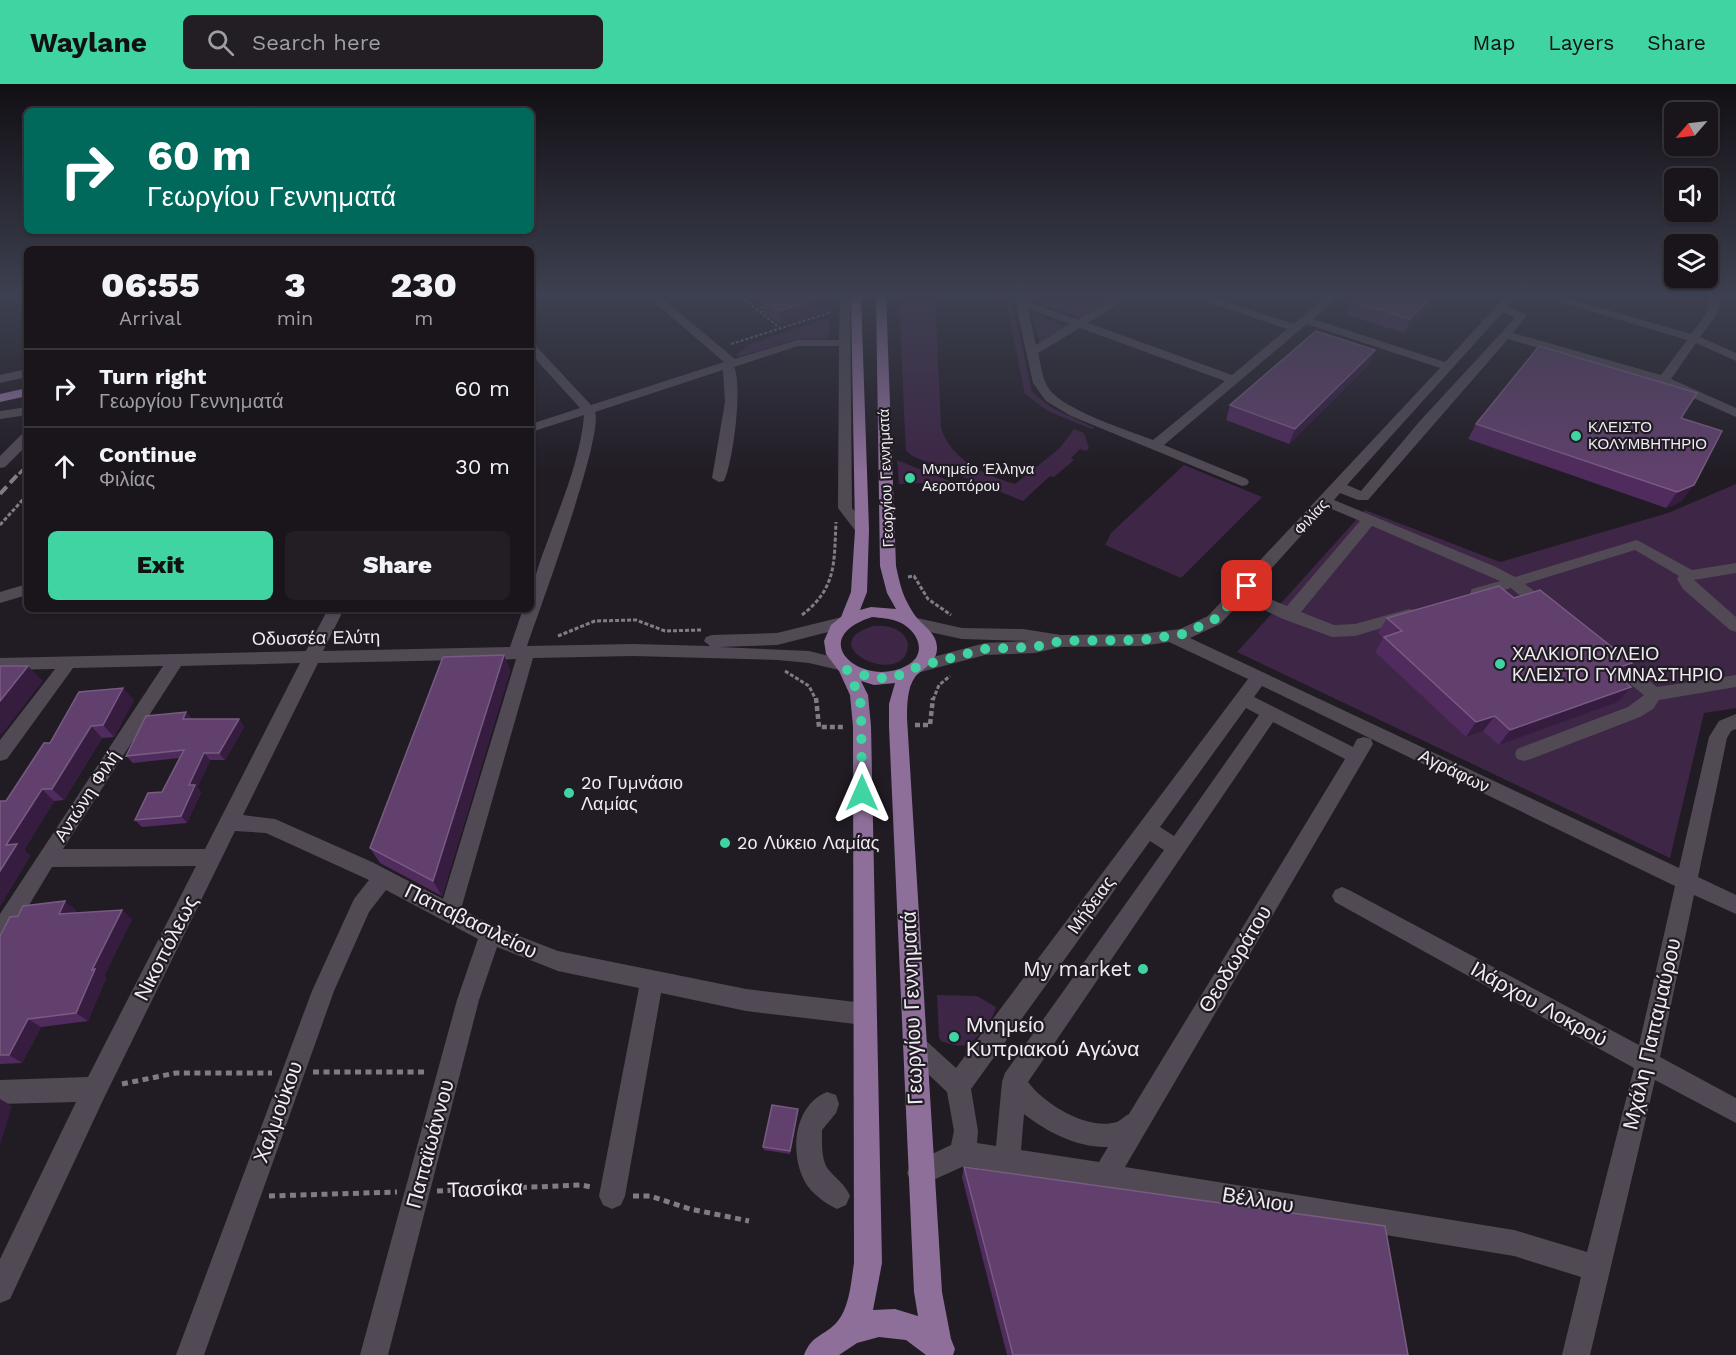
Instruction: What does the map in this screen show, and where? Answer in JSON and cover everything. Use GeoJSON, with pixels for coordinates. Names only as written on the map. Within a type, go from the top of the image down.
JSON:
{"type":"FeatureCollection","features":[{"type":"Feature","properties":{"kind":"main road","name":"Γεωργίου Γεννηματά"},"geometry":{"type":"LineString","coordinates":[[848,1330],[860,1309],[868,1263],[861,707],[859,695],[833,654],[831,643],[834,632],[846,621],[857,599],[860,579],[862,530],[858,355]]}},
{"type":"Feature","properties":{"kind":"main road","name":"Γεωργίου Γεννηματά"},"geometry":{"type":"LineString","coordinates":[[883,355],[890,578],[895,593],[913,621],[926,634],[928,645],[926,657],[902,684],[897,710],[928,1292],[942,1350]]}},
{"type":"Feature","properties":{"kind":"main road"},"geometry":{"type":"LineString","coordinates":[[0,387],[24,382]]}},
{"type":"Feature","properties":{"kind":"main road"},"geometry":{"type":"LineString","coordinates":[[0,398],[24,393]]}},
{"type":"Feature","properties":{"kind":"main road"},"geometry":{"type":"LineString","coordinates":[[846,621],[863,613],[879,611],[913,621]]}},
{"type":"Feature","properties":{"kind":"main road"},"geometry":{"type":"LineString","coordinates":[[843,667],[873,678],[893,678],[914,669]]}},
{"type":"Feature","properties":{"kind":"main road"},"geometry":{"type":"LineString","coordinates":[[819,1355],[830,1342],[848,1330],[866,1324],[894,1323],[921,1333],[942,1350]]}},
{"type":"Feature","properties":{"kind":"street"},"geometry":{"type":"LineString","coordinates":[[534,607],[590,431],[588,410],[539,355]]}},
{"type":"Feature","properties":{"kind":"street"},"geometry":{"type":"LineString","coordinates":[[719,478],[733,388],[730,364],[722,355]]}},
{"type":"Feature","properties":{"kind":"street"},"geometry":{"type":"LineString","coordinates":[[534,427],[759,355]]}},
{"type":"Feature","properties":{"kind":"street"},"geometry":{"type":"LineString","coordinates":[[845,355],[845,508],[862,530]]}},
{"type":"Feature","properties":{"kind":"street"},"geometry":{"type":"LineString","coordinates":[[1033,355],[1039,383],[1044,394],[1050,399],[1076,413],[1242,482]]}},
{"type":"Feature","properties":{"kind":"street"},"geometry":{"type":"LineString","coordinates":[[1166,355],[1234,380]]}},
{"type":"Feature","properties":{"kind":"street"},"geometry":{"type":"LineString","coordinates":[[1155,445],[1263,355]]}},
{"type":"Feature","properties":{"kind":"street"},"geometry":{"type":"LineString","coordinates":[[1440,355],[1448,357]]}},
{"type":"Feature","properties":{"kind":"street"},"geometry":{"type":"LineString","coordinates":[[1444,355],[1448,357]]}},
{"type":"Feature","properties":{"kind":"street"},"geometry":{"type":"LineString","coordinates":[[1338,487],[1363,497],[1424,425],[1488,355]]}},
{"type":"Feature","properties":{"kind":"street"},"geometry":{"type":"LineString","coordinates":[[1578,355],[1664,380],[1736,413]]}},
{"type":"Feature","properties":{"kind":"street"},"geometry":{"type":"LineString","coordinates":[[1664,380],[1682,355]]}},
{"type":"Feature","properties":{"kind":"street","name":"Φιλίας"},"geometry":{"type":"LineString","coordinates":[[914,669],[967,652],[1035,647],[1063,649],[1142,640],[1173,636],[1209,623],[1244,590],[1338,487],[1448,357]]}},
{"type":"Feature","properties":{"kind":"street"},"geometry":{"type":"LineString","coordinates":[[0,379],[24,375]]}},
{"type":"Feature","properties":{"kind":"street"},"geometry":{"type":"LineString","coordinates":[[0,415],[24,411]]}},
{"type":"Feature","properties":{"kind":"street"},"geometry":{"type":"LineString","coordinates":[[0,464],[24,440]]}},
{"type":"Feature","properties":{"kind":"street"},"geometry":{"type":"LineString","coordinates":[[1324,501],[1465,558],[1513,582],[1560,620]]}},
{"type":"Feature","properties":{"kind":"street"},"geometry":{"type":"LineString","coordinates":[[1292,611],[1370,519]]}},
{"type":"Feature","properties":{"kind":"street"},"geometry":{"type":"LineString","coordinates":[[1462,598],[1637,545],[1690,575]]}},
{"type":"Feature","properties":{"kind":"street"},"geometry":{"type":"LineString","coordinates":[[1736,568],[1690,575],[1685,579],[1736,626]]}},
{"type":"Feature","properties":{"kind":"street"},"geometry":{"type":"LineString","coordinates":[[0,598],[24,590]]}},
{"type":"Feature","properties":{"kind":"street"},"geometry":{"type":"LineString","coordinates":[[1244,590],[1292,611],[1326,630],[1339,632],[1363,628],[1419,611]]}},
{"type":"Feature","properties":{"kind":"street","name":"Νικοπόλεως"},"geometry":{"type":"LineString","coordinates":[[0,1288],[94,1089],[334,612]]}},
{"type":"Feature","properties":{"kind":"street"},"geometry":{"type":"LineString","coordinates":[[449,912],[520,649],[532,612]]}},
{"type":"Feature","properties":{"kind":"street","name":"Οδυσσέα Ελύτη"},"geometry":{"type":"LineString","coordinates":[[0,664],[446,654],[520,649],[633,650],[776,640],[846,621]]}},
{"type":"Feature","properties":{"kind":"street","name":"Φιλίας"},"geometry":{"type":"LineString","coordinates":[[913,621],[948,632],[1032,634],[1063,649]]}},
{"type":"Feature","properties":{"kind":"street","name":"Αγράφων"},"geometry":{"type":"LineString","coordinates":[[1173,636],[1736,905]]}},
{"type":"Feature","properties":{"kind":"street","name":"Οδυσσέα Ελύτη"},"geometry":{"type":"LineString","coordinates":[[776,640],[809,657],[843,667]]}},
{"type":"Feature","properties":{"kind":"street"},"geometry":{"type":"LineString","coordinates":[[1598,649],[1654,694],[1736,681]]}},
{"type":"Feature","properties":{"kind":"street"},"geometry":{"type":"LineString","coordinates":[[438,676],[446,654]]}},
{"type":"Feature","properties":{"kind":"street","name":"Αντώνη Φιλή"},"geometry":{"type":"LineString","coordinates":[[0,933],[46,858],[176,660]]}},
{"type":"Feature","properties":{"kind":"street"},"geometry":{"type":"LineString","coordinates":[[0,754],[69,663]]}},
{"type":"Feature","properties":{"kind":"street","name":"Μήδειας"},"geometry":{"type":"LineString","coordinates":[[958,1086],[1258,677]]}},
{"type":"Feature","properties":{"kind":"street"},"geometry":{"type":"LineString","coordinates":[[1524,754],[1634,712],[1647,704],[1654,694]]}},
{"type":"Feature","properties":{"kind":"street"},"geometry":{"type":"LineString","coordinates":[[1008,1159],[1014,1082],[1270,713],[1243,699]]}},
{"type":"Feature","properties":{"kind":"street","name":"Θεοδωράτου"},"geometry":{"type":"LineString","coordinates":[[1106,1175],[1361,750],[1270,713]]}},
{"type":"Feature","properties":{"kind":"street","name":"Μχάλη Παπαμαύρου"},"geometry":{"type":"LineString","coordinates":[[1576,1355],[1647,1063],[1718,737],[1725,726],[1736,722]]}},
{"type":"Feature","properties":{"kind":"street","name":"Παπαβασιλείου"},"geometry":{"type":"LineString","coordinates":[[229,822],[268,825],[374,873],[490,935],[558,961],[768,1004],[864,1014]]}},
{"type":"Feature","properties":{"kind":"street"},"geometry":{"type":"LineString","coordinates":[[1147,829],[1177,848]]}},
{"type":"Feature","properties":{"kind":"street","name":"Χαλμούκου"},"geometry":{"type":"LineString","coordinates":[[190,1355],[322,991],[374,873],[373,847]]}},
{"type":"Feature","properties":{"kind":"street"},"geometry":{"type":"LineString","coordinates":[[46,858],[212,857]]}},
{"type":"Feature","properties":{"kind":"street","name":"Ιλάρχου Λοκρού"},"geometry":{"type":"LineString","coordinates":[[1342,896],[1736,1111]]}},
{"type":"Feature","properties":{"kind":"street","name":"Παπαϊωάννου"},"geometry":{"type":"LineString","coordinates":[[374,1355],[468,1000],[490,935]]}},
{"type":"Feature","properties":{"kind":"street"},"geometry":{"type":"LineString","coordinates":[[612,1196],[652,981]]}},
{"type":"Feature","properties":{"kind":"street"},"geometry":{"type":"LineString","coordinates":[[915,1046],[958,1086],[966,1131],[963,1153],[920,1173]]}},
{"type":"Feature","properties":{"kind":"street"},"geometry":{"type":"LineString","coordinates":[[1014,1082],[1028,1102],[1053,1120],[1096,1135],[1122,1134],[1139,1120]]}},
{"type":"Feature","properties":{"kind":"street"},"geometry":{"type":"LineString","coordinates":[[0,1092],[94,1089]]}},
{"type":"Feature","properties":{"kind":"street"},"geometry":{"type":"LineString","coordinates":[[827,1104],[815,1117],[809,1129],[811,1158],[815,1175],[837,1196]]}},
{"type":"Feature","properties":{"kind":"street","name":"Βέλλιου"},"geometry":{"type":"LineString","coordinates":[[963,1153],[1514,1243],[1596,1269]]}},
{"type":"Feature","properties":{"kind":"path"},"geometry":{"type":"LineString","coordinates":[[0,525],[24,498]]}},
{"type":"Feature","properties":{"kind":"path"},"geometry":{"type":"LineString","coordinates":[[890,578],[914,576],[922,593],[930,602],[953,616],[979,623],[982,634]]}},
{"type":"Feature","properties":{"kind":"path"},"geometry":{"type":"LineString","coordinates":[[854,726],[819,727],[819,710],[814,692],[799,678],[775,668],[776,640],[814,608],[829,589],[832,579],[860,579]]}},
{"type":"Feature","properties":{"kind":"path"},"geometry":{"type":"LineString","coordinates":[[520,649],[595,621],[636,620],[665,631],[709,630]]}},
{"type":"Feature","properties":{"kind":"path"},"geometry":{"type":"LineString","coordinates":[[905,725],[930,725],[932,699],[938,687],[953,674]]}},
{"type":"Feature","properties":{"kind":"path","name":"Τασσίκα"},"geometry":{"type":"LineString","coordinates":[[248,1196],[581,1185],[612,1196],[650,1196],[690,1209],[748,1221]]}},
{"type":"Feature","properties":{"kind":"shaded area"},"geometry":{"type":"Polygon","coordinates":[[[902,355],[938,355],[941,427],[945,438],[961,457],[981,471],[1015,484],[1060,448],[1074,429],[1084,433],[1089,448],[1086,451],[1080,449],[1071,458],[1074,460],[1054,477],[1050,476],[1023,501],[912,456],[906,451],[902,355]]]}},
{"type":"Feature","properties":{"kind":"shaded area"},"geometry":{"type":"Polygon","coordinates":[[[1017,355],[1024,355],[1032,392],[1052,408],[1095,428],[1091,429],[1048,411],[1025,394],[1017,355]]]}},
{"type":"Feature","properties":{"kind":"shaded area"},"geometry":{"type":"Polygon","coordinates":[[[897,460],[952,482],[899,484],[897,460]]]}},
{"type":"Feature","properties":{"kind":"shaded area"},"geometry":{"type":"Polygon","coordinates":[[[1184,465],[1262,497],[1181,578],[1105,545],[1111,533],[1184,465]]]}},
{"type":"Feature","properties":{"kind":"shaded area"},"geometry":{"type":"Polygon","coordinates":[[[1736,484],[1736,708],[1704,713],[1670,858],[1237,652],[1365,510],[1500,562],[1668,513],[1736,484]]]}},
{"type":"Feature","properties":{"kind":"shaded area"},"geometry":{"type":"Polygon","coordinates":[[[873,626],[889,627],[903,634],[908,643],[904,657],[894,664],[880,664],[856,653],[851,644],[856,634],[873,626]]]}},
{"type":"Feature","properties":{"kind":"shaded area"},"geometry":{"type":"Polygon","coordinates":[[[937,995],[977,996],[996,1007],[988,1023],[975,1039],[965,1045],[953,1045],[941,1041],[939,1037],[937,995]]]}},
{"type":"Feature","properties":{"kind":"building"},"geometry":{"type":"Polygon","coordinates":[[[1288,355],[1370,355],[1295,429],[1230,405],[1288,355]]]}},
{"type":"Feature","properties":{"kind":"building","name":"ΚΛΕΙΣΤΟ ΚΟΛΥΜΒΗΤΗΡΙΟ"},"geometry":{"type":"Polygon","coordinates":[[[1531,355],[1570,355],[1697,393],[1681,418],[1722,431],[1694,485],[1677,492],[1476,424],[1531,355]]]}},
{"type":"Feature","properties":{"kind":"building","name":"ΧΑΛΚΙΟΠΟΥΛΕΙΟ ΚΛΕΙΣΤΟ ΓΥΜΝΑΣΤΗΡΙΟ"},"geometry":{"type":"Polygon","coordinates":[[[1499,586],[1514,598],[1540,590],[1632,663],[1611,670],[1631,687],[1510,730],[1495,716],[1476,722],[1384,637],[1402,631],[1387,618],[1499,586]]]}},
{"type":"Feature","properties":{"kind":"building"},"geometry":{"type":"Polygon","coordinates":[[[504,655],[433,881],[370,848],[443,657],[504,655]]]}},
{"type":"Feature","properties":{"kind":"building"},"geometry":{"type":"Polygon","coordinates":[[[0,666],[28,666],[0,701],[0,666]]]}},
{"type":"Feature","properties":{"kind":"building"},"geometry":{"type":"Polygon","coordinates":[[[123,688],[103,725],[91,726],[52,789],[42,789],[6,845],[17,844],[0,871],[0,801],[6,801],[44,743],[50,743],[79,692],[123,688]]]}},
{"type":"Feature","properties":{"kind":"building"},"geometry":{"type":"Polygon","coordinates":[[[186,712],[183,719],[239,719],[219,753],[204,753],[189,785],[195,785],[181,816],[135,820],[148,793],[162,792],[184,750],[126,756],[146,716],[186,712]]]}},
{"type":"Feature","properties":{"kind":"building"},"geometry":{"type":"Polygon","coordinates":[[[65,901],[59,914],[122,910],[92,970],[95,969],[76,1013],[28,1019],[9,1055],[0,1055],[0,936],[10,917],[18,916],[23,906],[65,901]]]}},
{"type":"Feature","properties":{"kind":"building"},"geometry":{"type":"Polygon","coordinates":[[[772,1105],[798,1109],[790,1151],[763,1147],[772,1105]]]}},
{"type":"Feature","properties":{"kind":"building"},"geometry":{"type":"Polygon","coordinates":[[[964,1167],[1385,1226],[1408,1355],[1013,1355],[964,1167]]]}},
{"type":"Feature","properties":{"kind":"railway"},"geometry":{"type":"LineString","coordinates":[[19,474],[24,468]]}},
{"type":"Feature","properties":{"kind":"railway"},"geometry":{"type":"LineString","coordinates":[[0,494],[20,472]]}},
{"type":"Feature","properties":{"kind":"place","name":"ΚΛΕΙΣΤΟ ΚΟΛΥΜΒΗΤΗΡΙΟ"},"geometry":{"type":"Point","coordinates":[1576,436]}},
{"type":"Feature","properties":{"kind":"place","name":"Μνημείο Έλληνα Αεροπόρου"},"geometry":{"type":"Point","coordinates":[910,478]}},
{"type":"Feature","properties":{"kind":"place","name":"ΧΑΛΚΙΟΠΟΥΛΕΙΟ ΚΛΕΙΣΤΟ ΓΥΜΝΑΣΤΗΡΙΟ"},"geometry":{"type":"Point","coordinates":[1500,664]}},
{"type":"Feature","properties":{"kind":"place","name":"2ο Γυμνάσιο Λαμίας"},"geometry":{"type":"Point","coordinates":[569,793]}},
{"type":"Feature","properties":{"kind":"place","name":"2ο Λύκειο Λαμίας"},"geometry":{"type":"Point","coordinates":[725,843]}},
{"type":"Feature","properties":{"kind":"place","name":"My market"},"geometry":{"type":"Point","coordinates":[1143,969]}},
{"type":"Feature","properties":{"kind":"place","name":"Μνημείο Κυπριακού Αγώνα"},"geometry":{"type":"Point","coordinates":[954,1037]}},
{"type":"Feature","properties":{"kind":"route"},"geometry":{"type":"LineString","coordinates":[[862,793],[861,707],[859,695],[847,670],[864,677],[893,678],[917,667],[985,649],[1035,647],[1061,641],[1142,640],[1183,634],[1203,627],[1214,620],[1247,586]]}}]}
